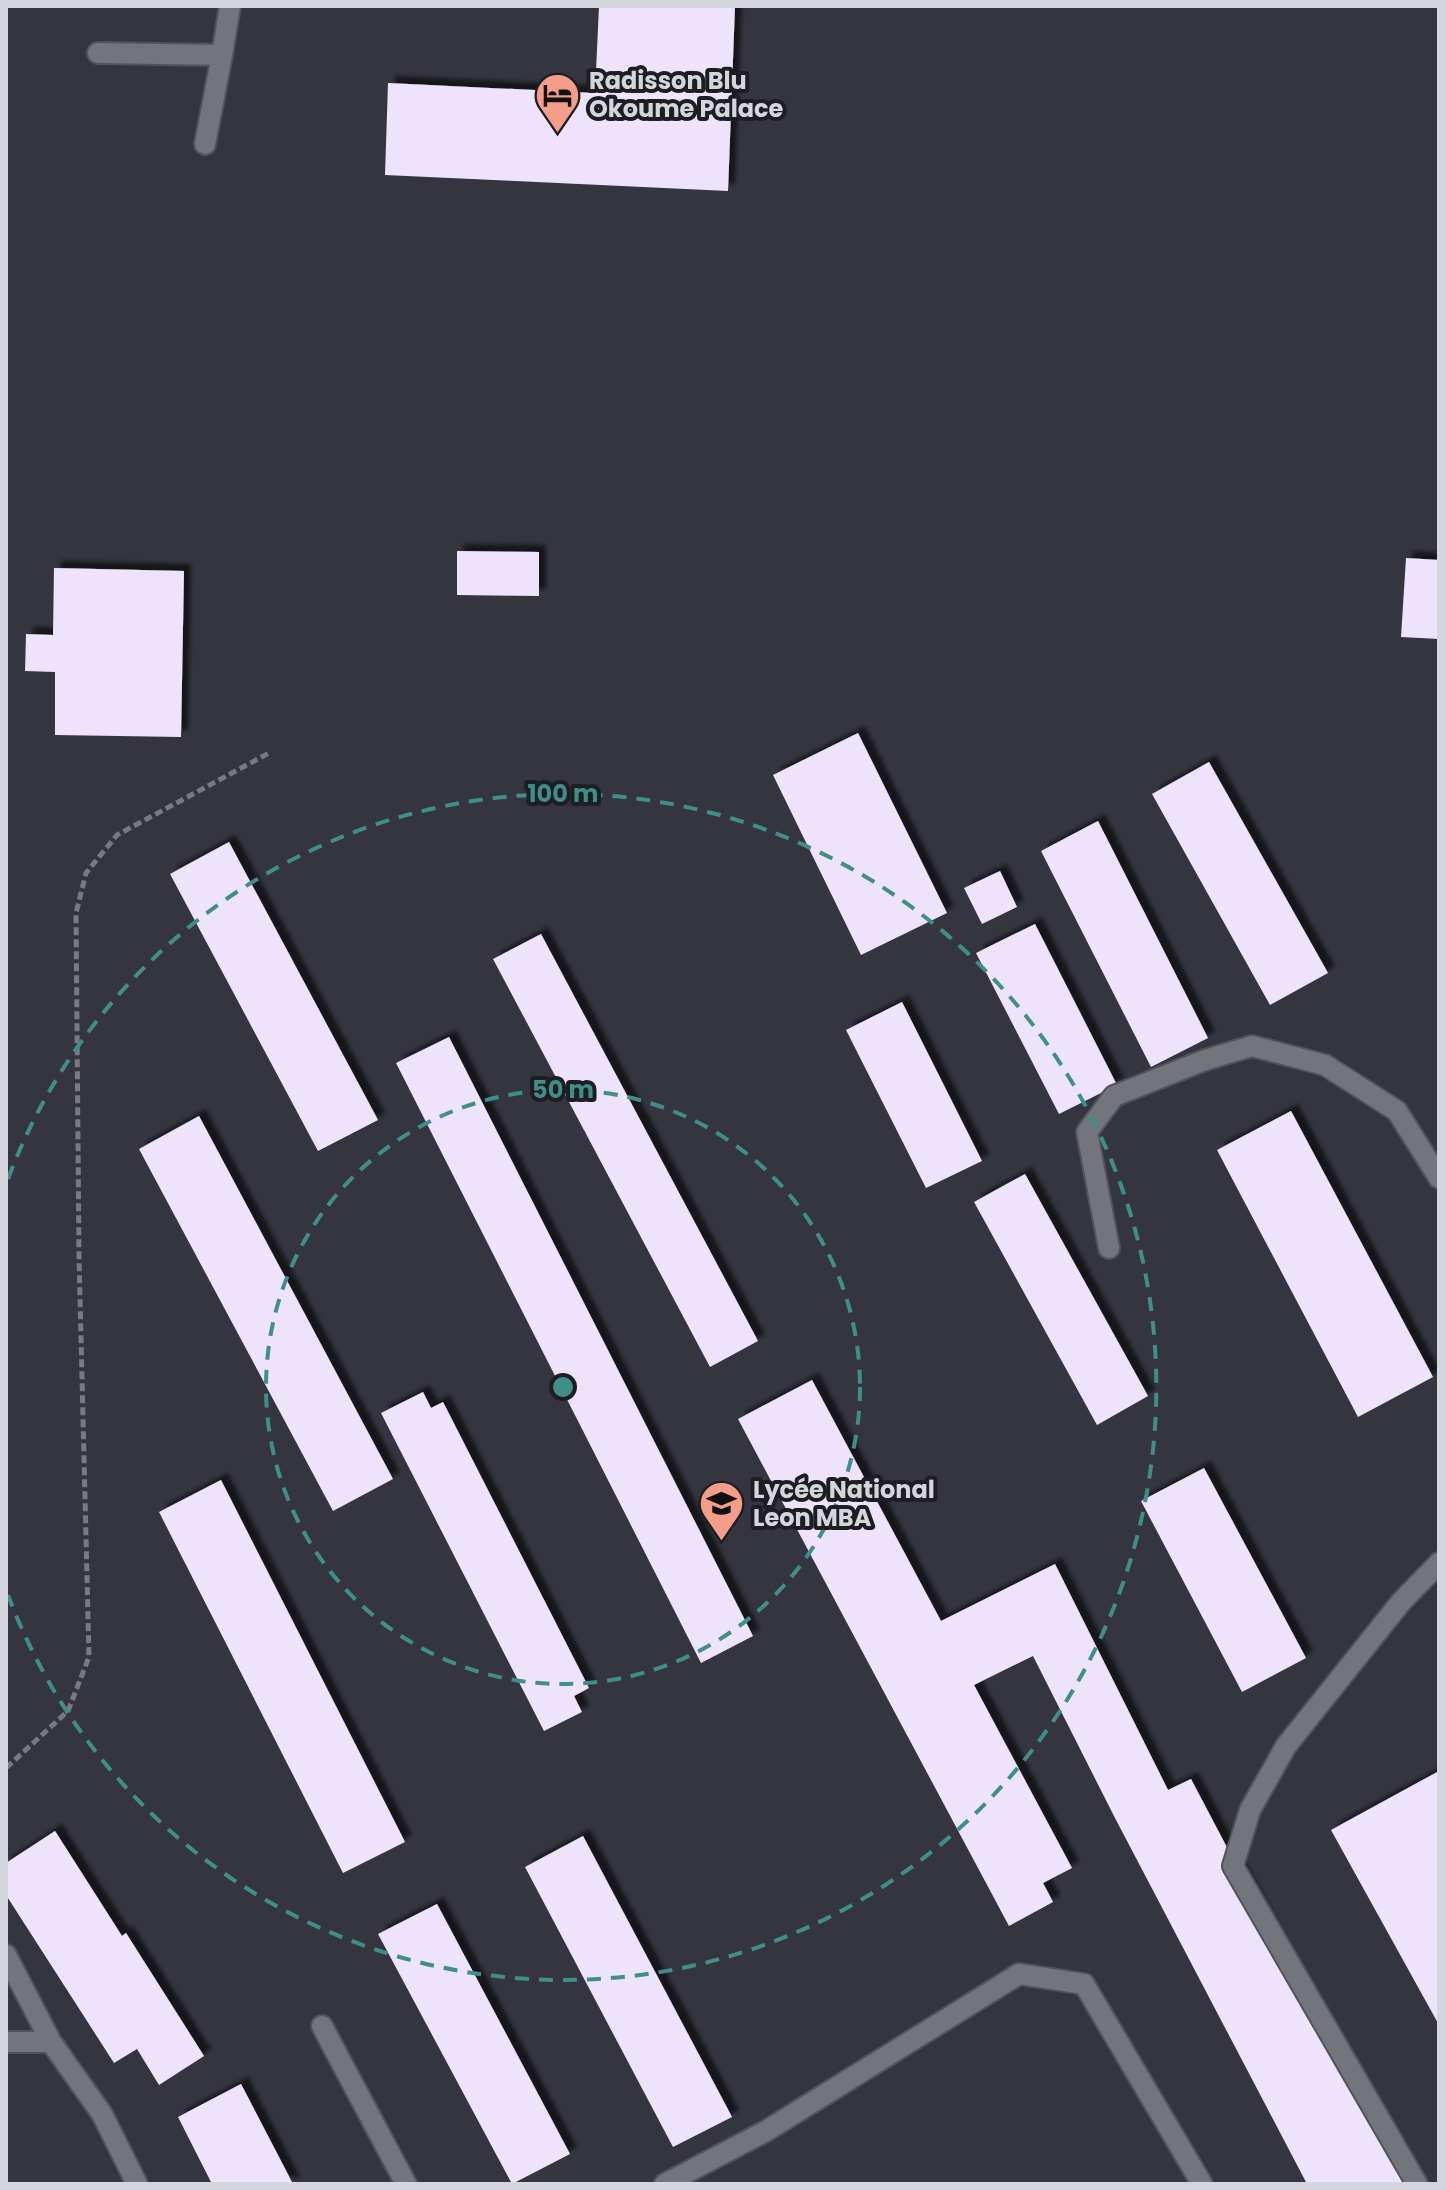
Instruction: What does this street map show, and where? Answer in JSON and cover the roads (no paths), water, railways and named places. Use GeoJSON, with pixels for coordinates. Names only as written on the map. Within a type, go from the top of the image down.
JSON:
{"type":"FeatureCollection","features":[{"type":"Feature","properties":{"kind":"lane"},"geometry":{"type":"LineString","coordinates":[[205,144],[230,6]]}},
{"type":"Feature","properties":{"kind":"lane"},"geometry":{"type":"LineString","coordinates":[[98,53],[222,55]]}},
{"type":"Feature","properties":{"kind":"lane"},"geometry":{"type":"LineString","coordinates":[[1109,1248],[1087,1132],[1114,1096],[1205,1060],[1252,1046],[1325,1065],[1397,1111],[1439,1178]]}},
{"type":"Feature","properties":{"kind":"lane"},"geometry":{"type":"LineString","coordinates":[[1417,2184],[1233,1866],[1250,1810],[1286,1746],[1401,1602],[1439,1563]]}},
{"type":"Feature","properties":{"kind":"lane"},"geometry":{"type":"LineString","coordinates":[[6,1955],[51,2042],[102,2114],[137,2184]]}},
{"type":"Feature","properties":{"kind":"lane"},"geometry":{"type":"LineString","coordinates":[[665,2184],[766,2131],[1019,1974],[1084,1984],[1202,2184]]}},
{"type":"Feature","properties":{"kind":"lane"},"geometry":{"type":"LineString","coordinates":[[322,2026],[406,2184]]}},
{"type":"Feature","properties":{"kind":"lane"},"geometry":{"type":"LineString","coordinates":[[6,2042],[51,2042]]}},
{"type":"Feature","properties":{"kind":"place","name":"Radisson Blu Okoume Palace"},"geometry":{"type":"Point","coordinates":[558,134]}},
{"type":"Feature","properties":{"kind":"place","name":"Lycée National Leon MBA"},"geometry":{"type":"Point","coordinates":[722,1543]}}]}
